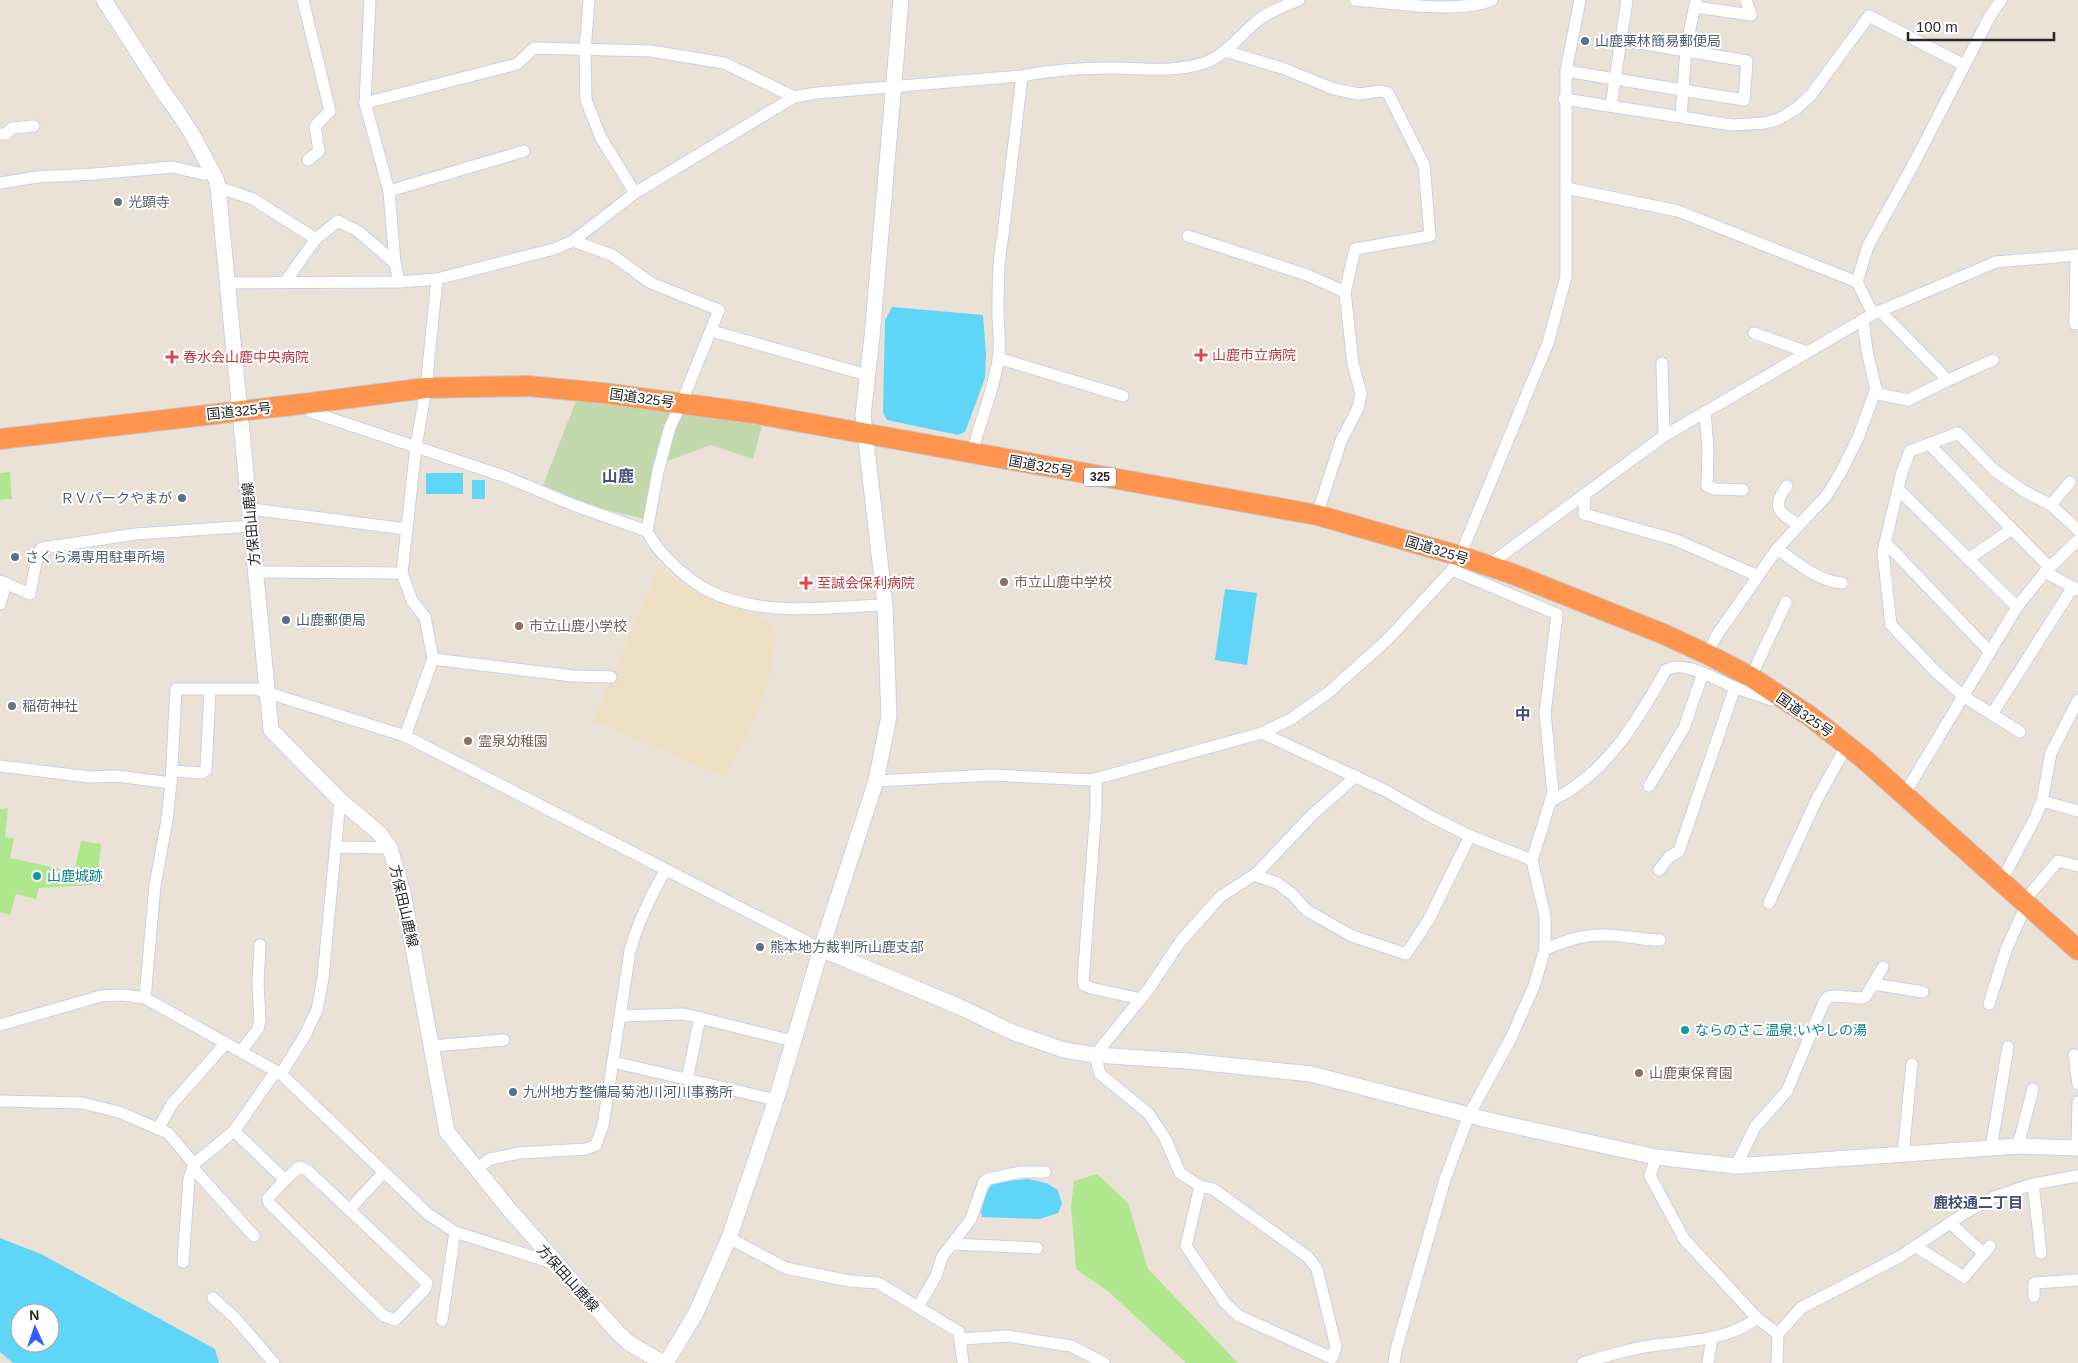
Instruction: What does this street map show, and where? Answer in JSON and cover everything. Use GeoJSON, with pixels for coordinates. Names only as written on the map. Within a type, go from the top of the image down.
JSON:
{"type":"FeatureCollection","features":[{"type":"Feature","properties":{"kind":"highway","name":"国道325号"},"geometry":{"type":"LineString","coordinates":[[0,439],[426,388],[528,386],[603,393],[752,413],[1317,515],[1456,563],[1487,566],[1570,596],[1743,682],[1778,696],[1811,717],[1905,793],[2078,950]]}},
{"type":"Feature","properties":{"kind":"street"},"geometry":{"type":"LineString","coordinates":[[104,0],[164,94],[176,108],[216,180]]}},
{"type":"Feature","properties":{"kind":"street"},"geometry":{"type":"LineString","coordinates":[[302,0],[330,111],[315,126],[319,151],[308,160]]}},
{"type":"Feature","properties":{"kind":"street"},"geometry":{"type":"LineString","coordinates":[[370,0],[365,103],[389,191],[395,263],[400,282]]}},
{"type":"Feature","properties":{"kind":"street"},"geometry":{"type":"LineString","coordinates":[[589,0],[585,50],[586,100],[601,138],[635,193]]}},
{"type":"Feature","properties":{"kind":"street"},"geometry":{"type":"LineString","coordinates":[[665,1363],[696,1313],[729,1238],[776,1100],[821,950],[876,781],[889,716],[885,605],[863,415],[872,337],[901,0]]}},
{"type":"Feature","properties":{"kind":"street"},"geometry":{"type":"LineString","coordinates":[[226,283],[437,280],[554,249],[573,241],[635,193],[794,97],[817,93],[1022,76],[1043,72],[1112,68],[1174,70],[1206,62],[1225,51],[1256,22],[1299,0]]}},
{"type":"Feature","properties":{"kind":"street"},"geometry":{"type":"LineString","coordinates":[[1355,0],[1450,7],[1483,4],[1492,0]]}},
{"type":"Feature","properties":{"kind":"street"},"geometry":{"type":"LineString","coordinates":[[876,781],[992,775],[1091,780],[1262,733],[1291,719],[1329,692],[1388,639],[1456,563],[1550,334],[1566,277],[1564,99],[1566,71],[1580,0]]}},
{"type":"Feature","properties":{"kind":"street"},"geometry":{"type":"LineString","coordinates":[[1612,106],[1627,0]]}},
{"type":"Feature","properties":{"kind":"street"},"geometry":{"type":"LineString","coordinates":[[1681,117],[1681,90],[1686,50],[1696,4],[1751,16],[1746,0]]}},
{"type":"Feature","properties":{"kind":"street"},"geometry":{"type":"LineString","coordinates":[[1946,381],[1942,374],[1872,315],[1857,282],[1868,246],[1912,167],[1989,18],[2001,0]]}},
{"type":"Feature","properties":{"kind":"street"},"geometry":{"type":"LineString","coordinates":[[1564,99],[1732,125],[1765,123],[1779,119],[1797,108],[1811,96],[1869,16],[1964,65]]}},
{"type":"Feature","properties":{"kind":"street"},"geometry":{"type":"LineString","coordinates":[[1566,71],[1744,100],[1747,61],[1621,40]]}},
{"type":"Feature","properties":{"kind":"street"},"geometry":{"type":"LineString","coordinates":[[365,103],[517,64],[534,48],[652,51],[724,64],[794,97]]}},
{"type":"Feature","properties":{"kind":"street"},"geometry":{"type":"LineString","coordinates":[[1225,51],[1282,68],[1334,89],[1359,94],[1381,90],[1388,93],[1406,125],[1424,165],[1430,236],[1355,249],[1345,292],[1353,364],[1361,394],[1358,408],[1341,441],[1317,515]]}},
{"type":"Feature","properties":{"kind":"street"},"geometry":{"type":"LineString","coordinates":[[972,454],[976,434],[994,381],[998,358],[999,253],[1003,235],[1022,76]]}},
{"type":"Feature","properties":{"kind":"street"},"geometry":{"type":"LineString","coordinates":[[0,134],[6,134],[12,128],[34,126]]}},
{"type":"Feature","properties":{"kind":"street"},"geometry":{"type":"LineString","coordinates":[[389,191],[524,151]]}},
{"type":"Feature","properties":{"kind":"street"},"geometry":{"type":"LineString","coordinates":[[0,183],[37,177],[172,167],[204,174],[216,180],[224,187],[253,199],[316,239]]}},
{"type":"Feature","properties":{"kind":"street","name":"方保田山鹿線"},"geometry":{"type":"LineString","coordinates":[[216,180],[251,509],[266,692],[271,730],[340,800],[379,833],[390,848],[402,893],[447,1132],[556,1264],[617,1332],[629,1343],[665,1363]]}},
{"type":"Feature","properties":{"kind":"street"},"geometry":{"type":"LineString","coordinates":[[1566,188],[1678,211],[1857,282]]}},
{"type":"Feature","properties":{"kind":"street"},"geometry":{"type":"LineString","coordinates":[[285,282],[316,239],[338,221],[359,232],[395,263]]}},
{"type":"Feature","properties":{"kind":"street"},"geometry":{"type":"LineString","coordinates":[[1188,236],[1307,275],[1345,292]]}},
{"type":"Feature","properties":{"kind":"street"},"geometry":{"type":"LineString","coordinates":[[573,241],[612,255],[651,283],[719,310],[682,404],[670,427],[658,471],[647,531],[651,540],[689,578],[706,590],[737,601],[781,609],[885,605]]}},
{"type":"Feature","properties":{"kind":"street"},"geometry":{"type":"LineString","coordinates":[[1487,566],[1664,436],[1872,315],[1996,262],[2077,255],[2075,324]]}},
{"type":"Feature","properties":{"kind":"street"},"geometry":{"type":"LineString","coordinates":[[405,736],[433,659],[425,617],[412,601],[402,573],[416,447],[426,388],[437,280]]}},
{"type":"Feature","properties":{"kind":"street"},"geometry":{"type":"LineString","coordinates":[[1648,786],[1684,728],[1705,663],[1717,635],[1777,549],[1827,495],[1842,472],[1858,438],[1876,389],[1867,351],[1872,315]]}},
{"type":"Feature","properties":{"kind":"street"},"geometry":{"type":"LineString","coordinates":[[712,331],[867,375]]}},
{"type":"Feature","properties":{"kind":"street"},"geometry":{"type":"LineString","coordinates":[[1754,333],[1807,352]]}},
{"type":"Feature","properties":{"kind":"street"},"geometry":{"type":"LineString","coordinates":[[998,358],[1123,396]]}},
{"type":"Feature","properties":{"kind":"street"},"geometry":{"type":"LineString","coordinates":[[1874,394],[1908,400],[1993,360]]}},
{"type":"Feature","properties":{"kind":"street"},"geometry":{"type":"LineString","coordinates":[[1662,363],[1664,436]]}},
{"type":"Feature","properties":{"kind":"street"},"geometry":{"type":"LineString","coordinates":[[310,403],[311,412],[506,477],[576,506],[647,531]]}},
{"type":"Feature","properties":{"kind":"street"},"geometry":{"type":"LineString","coordinates":[[1705,412],[1708,449],[1707,486],[1715,489],[1743,490]]}},
{"type":"Feature","properties":{"kind":"street"},"geometry":{"type":"LineString","coordinates":[[2020,732],[1963,696],[1936,672],[1891,625],[1883,552],[1898,489],[1910,451],[1958,433],[1994,470],[2024,491],[2051,505],[2078,530]]}},
{"type":"Feature","properties":{"kind":"street"},"geometry":{"type":"LineString","coordinates":[[1929,444],[2012,529],[2047,570],[2075,589],[1992,714]]}},
{"type":"Feature","properties":{"kind":"street"},"geometry":{"type":"LineString","coordinates":[[2051,505],[2070,482]]}},
{"type":"Feature","properties":{"kind":"street"},"geometry":{"type":"LineString","coordinates":[[1787,486],[1780,494],[1777,506],[1781,514],[1799,525]]}},
{"type":"Feature","properties":{"kind":"street"},"geometry":{"type":"LineString","coordinates":[[1898,489],[2017,607]]}},
{"type":"Feature","properties":{"kind":"street"},"geometry":{"type":"LineString","coordinates":[[1585,494],[1584,514],[1676,540],[1758,576]]}},
{"type":"Feature","properties":{"kind":"street"},"geometry":{"type":"LineString","coordinates":[[251,509],[406,529]]}},
{"type":"Feature","properties":{"kind":"street"},"geometry":{"type":"LineString","coordinates":[[0,604],[3,582],[30,594],[38,553],[42,548],[136,534],[252,526]]}},
{"type":"Feature","properties":{"kind":"street"},"geometry":{"type":"LineString","coordinates":[[1968,559],[2012,529]]}},
{"type":"Feature","properties":{"kind":"street"},"geometry":{"type":"LineString","coordinates":[[1905,793],[2017,607],[2047,570],[2078,540]]}},
{"type":"Feature","properties":{"kind":"street"},"geometry":{"type":"LineString","coordinates":[[1885,542],[1990,652]]}},
{"type":"Feature","properties":{"kind":"street"},"geometry":{"type":"LineString","coordinates":[[1777,549],[1818,576],[1832,582],[1842,583]]}},
{"type":"Feature","properties":{"kind":"street"},"geometry":{"type":"LineString","coordinates":[[1394,1363],[1396,1350],[1445,1179],[1469,1115],[1511,1038],[1534,986],[1545,949],[1545,916],[1532,860],[1551,801],[1553,784],[1545,713],[1557,614],[1456,563]]}},
{"type":"Feature","properties":{"kind":"street"},"geometry":{"type":"LineString","coordinates":[[256,572],[402,573]]}},
{"type":"Feature","properties":{"kind":"street"},"geometry":{"type":"LineString","coordinates":[[1659,870],[1670,857],[1679,851],[1743,682],[1786,602]]}},
{"type":"Feature","properties":{"kind":"street"},"geometry":{"type":"LineString","coordinates":[[433,659],[573,676],[611,677]]}},
{"type":"Feature","properties":{"kind":"street"},"geometry":{"type":"LineString","coordinates":[[1551,801],[1570,792],[1605,762],[1643,712],[1666,670],[1676,666],[1705,663]]}},
{"type":"Feature","properties":{"kind":"street"},"geometry":{"type":"LineString","coordinates":[[145,998],[155,885],[167,820],[171,783],[176,690],[256,689],[405,736],[664,871],[821,950],[960,1007],[1012,1032],[1064,1050],[1095,1055],[1222,1064],[1311,1074],[1469,1115],[1656,1158],[1736,1166],[2018,1146],[2078,1148],[2078,1102]]}},
{"type":"Feature","properties":{"kind":"street"},"geometry":{"type":"LineString","coordinates":[[172,771],[202,773],[206,769],[210,690]]}},
{"type":"Feature","properties":{"kind":"street"},"geometry":{"type":"LineString","coordinates":[[2002,880],[2035,818],[2042,801],[2051,752],[2078,700]]}},
{"type":"Feature","properties":{"kind":"street"},"geometry":{"type":"LineString","coordinates":[[1262,733],[1356,776],[1470,836],[1532,860]]}},
{"type":"Feature","properties":{"kind":"street"},"geometry":{"type":"LineString","coordinates":[[1769,903],[1816,801],[1847,745]]}},
{"type":"Feature","properties":{"kind":"street"},"geometry":{"type":"LineString","coordinates":[[0,766],[90,777],[116,776],[171,783]]}},
{"type":"Feature","properties":{"kind":"street"},"geometry":{"type":"LineString","coordinates":[[1095,1055],[1140,1000],[1180,942],[1220,897],[1254,875],[1312,815],[1356,776]]}},
{"type":"Feature","properties":{"kind":"street"},"geometry":{"type":"LineString","coordinates":[[1096,779],[1096,809],[1082,981],[1091,988],[1140,1000]]}},
{"type":"Feature","properties":{"kind":"street"},"geometry":{"type":"LineString","coordinates":[[183,1262],[189,1179],[194,1166],[234,1131],[304,1037],[317,1010],[323,978],[340,800]]}},
{"type":"Feature","properties":{"kind":"street"},"geometry":{"type":"LineString","coordinates":[[2042,801],[2078,811]]}},
{"type":"Feature","properties":{"kind":"street"},"geometry":{"type":"LineString","coordinates":[[1254,875],[1277,883],[1292,894],[1306,910],[1352,936],[1406,954],[1428,921],[1470,836]]}},
{"type":"Feature","properties":{"kind":"street"},"geometry":{"type":"LineString","coordinates":[[336,847],[390,848]]}},
{"type":"Feature","properties":{"kind":"street"},"geometry":{"type":"LineString","coordinates":[[1989,1004],[2006,950],[2026,902],[2058,861],[2078,866]]}},
{"type":"Feature","properties":{"kind":"street"},"geometry":{"type":"LineString","coordinates":[[476,1169],[490,1159],[520,1152],[586,1149],[596,1145],[603,1125],[630,951],[636,928],[664,871]]}},
{"type":"Feature","properties":{"kind":"street"},"geometry":{"type":"LineString","coordinates":[[1545,949],[1579,937],[1602,935],[1625,936],[1640,940],[1660,940]]}},
{"type":"Feature","properties":{"kind":"street"},"geometry":{"type":"LineString","coordinates":[[241,1051],[258,1029],[260,1020],[258,983],[260,946]]}},
{"type":"Feature","properties":{"kind":"street"},"geometry":{"type":"LineString","coordinates":[[1736,1166],[1755,1127],[1787,1091],[1828,997],[1862,998],[1883,967]]}},
{"type":"Feature","properties":{"kind":"street"},"geometry":{"type":"LineString","coordinates":[[1873,984],[1923,992]]}},
{"type":"Feature","properties":{"kind":"street"},"geometry":{"type":"LineString","coordinates":[[0,1025],[101,996],[123,995],[145,998],[279,1072],[428,1214],[455,1232],[556,1264]]}},
{"type":"Feature","properties":{"kind":"street"},"geometry":{"type":"LineString","coordinates":[[620,1016],[684,1014],[793,1041]]}},
{"type":"Feature","properties":{"kind":"street"},"geometry":{"type":"LineString","coordinates":[[687,1079],[700,1018]]}},
{"type":"Feature","properties":{"kind":"street"},"geometry":{"type":"LineString","coordinates":[[1798,1030],[1810,1037]]}},
{"type":"Feature","properties":{"kind":"street"},"geometry":{"type":"LineString","coordinates":[[432,1046],[504,1040]]}},
{"type":"Feature","properties":{"kind":"street"},"geometry":{"type":"LineString","coordinates":[[158,1129],[172,1104],[226,1042]]}},
{"type":"Feature","properties":{"kind":"street"},"geometry":{"type":"LineString","coordinates":[[1991,1148],[2008,1047]]}},
{"type":"Feature","properties":{"kind":"street"},"geometry":{"type":"LineString","coordinates":[[2074,1054],[2078,1084]]}},
{"type":"Feature","properties":{"kind":"street"},"geometry":{"type":"LineString","coordinates":[[1095,1055],[1100,1074],[1148,1113],[1165,1138],[1180,1173],[1200,1186],[1213,1189],[1308,1257],[1317,1269],[1336,1347],[1332,1358],[1239,1316],[1225,1303],[1186,1246],[1200,1186]]}},
{"type":"Feature","properties":{"kind":"street"},"geometry":{"type":"LineString","coordinates":[[613,1062],[776,1100]]}},
{"type":"Feature","properties":{"kind":"street"},"geometry":{"type":"LineString","coordinates":[[1903,1154],[1912,1064]]}},
{"type":"Feature","properties":{"kind":"street"},"geometry":{"type":"LineString","coordinates":[[2018,1146],[2033,1089]]}},
{"type":"Feature","properties":{"kind":"street"},"geometry":{"type":"LineString","coordinates":[[0,1101],[82,1103],[119,1112],[168,1133],[254,1236]]}},
{"type":"Feature","properties":{"kind":"street"},"geometry":{"type":"LineString","coordinates":[[234,1131],[285,1180]]}},
{"type":"Feature","properties":{"kind":"street"},"geometry":{"type":"LineString","coordinates":[[1656,1158],[1650,1176],[1684,1239],[1758,1318],[1778,1334]]}},
{"type":"Feature","properties":{"kind":"street"},"geometry":{"type":"LineString","coordinates":[[299,1167],[307,1170],[427,1283],[425,1289],[395,1320],[384,1316],[269,1203],[268,1198],[285,1180],[299,1167]]}},
{"type":"Feature","properties":{"kind":"street"},"geometry":{"type":"LineString","coordinates":[[349,1210],[384,1172]]}},
{"type":"Feature","properties":{"kind":"street"},"geometry":{"type":"LineString","coordinates":[[918,1307],[936,1276],[942,1257],[971,1219],[984,1182],[988,1179],[1022,1172],[1045,1172]]}},
{"type":"Feature","properties":{"kind":"street"},"geometry":{"type":"LineString","coordinates":[[1777,1363],[1778,1334],[1802,1308],[1855,1281],[1994,1197],[2033,1184],[2078,1176]]}},
{"type":"Feature","properties":{"kind":"street"},"geometry":{"type":"LineString","coordinates":[[2033,1184],[2041,1253]]}},
{"type":"Feature","properties":{"kind":"street"},"geometry":{"type":"LineString","coordinates":[[1915,1246],[1964,1277],[1987,1250],[1950,1224]]}},
{"type":"Feature","properties":{"kind":"street"},"geometry":{"type":"LineString","coordinates":[[442,1320],[455,1232]]}},
{"type":"Feature","properties":{"kind":"street"},"geometry":{"type":"LineString","coordinates":[[729,1238],[786,1268],[850,1281],[878,1283],[959,1332],[963,1363]]}},
{"type":"Feature","properties":{"kind":"street"},"geometry":{"type":"LineString","coordinates":[[952,1244],[1037,1248]]}},
{"type":"Feature","properties":{"kind":"street"},"geometry":{"type":"LineString","coordinates":[[2034,1296],[2034,1283],[2078,1280]]}},
{"type":"Feature","properties":{"kind":"street"},"geometry":{"type":"LineString","coordinates":[[213,1298],[235,1318],[274,1363]]}},
{"type":"Feature","properties":{"kind":"street"},"geometry":{"type":"LineString","coordinates":[[1583,1363],[1641,1348],[1712,1337],[1748,1326],[1758,1318]]}},
{"type":"Feature","properties":{"kind":"street"},"geometry":{"type":"LineString","coordinates":[[960,1339],[1006,1336],[1071,1346],[1104,1363]]}},
{"type":"Feature","properties":{"kind":"street"},"geometry":{"type":"LineString","coordinates":[[1708,1363],[1712,1337]]}},
{"type":"Feature","properties":{"kind":"shaded area"},"geometry":{"type":"Polygon","coordinates":[[[659,567],[689,589],[728,607],[767,619],[776,632],[769,680],[751,729],[725,777],[593,721],[659,567]]]}},
{"type":"Feature","properties":{"kind":"green space"},"geometry":{"type":"Polygon","coordinates":[[[576,401],[673,410],[658,449],[644,519],[590,506],[543,485],[576,401]]]}},
{"type":"Feature","properties":{"kind":"green space"},"geometry":{"type":"Polygon","coordinates":[[[685,411],[762,426],[753,459],[711,445],[667,461],[674,430],[685,411]]]}},
{"type":"Feature","properties":{"kind":"green space"},"geometry":{"type":"Polygon","coordinates":[[[10,472],[12,499],[0,500],[0,473],[10,472]]]}},
{"type":"Feature","properties":{"kind":"green space"},"geometry":{"type":"Polygon","coordinates":[[[8,808],[5,837],[14,838],[10,858],[74,872],[81,841],[101,844],[98,875],[92,885],[39,888],[36,899],[16,894],[10,915],[0,912],[0,809],[8,808]]]}},
{"type":"Feature","properties":{"kind":"green space"},"geometry":{"type":"Polygon","coordinates":[[[1097,1174],[1128,1203],[1148,1269],[1238,1363],[1186,1363],[1109,1292],[1076,1269],[1071,1206],[1074,1181],[1097,1174]]]}},
{"type":"Feature","properties":{"kind":"water"},"geometry":{"type":"Polygon","coordinates":[[[892,307],[983,315],[986,354],[985,378],[965,432],[958,435],[887,420],[883,413],[885,320],[892,307]]]}},
{"type":"Feature","properties":{"kind":"water"},"geometry":{"type":"Polygon","coordinates":[[[426,473],[463,473],[463,494],[426,494],[426,473]]]}},
{"type":"Feature","properties":{"kind":"water"},"geometry":{"type":"Polygon","coordinates":[[[472,480],[485,480],[485,499],[472,499],[472,480]]]}},
{"type":"Feature","properties":{"kind":"water"},"geometry":{"type":"Polygon","coordinates":[[[1225,589],[1257,593],[1247,665],[1215,660],[1225,589]]]}},
{"type":"Feature","properties":{"kind":"water"},"geometry":{"type":"Polygon","coordinates":[[[1028,1179],[1046,1183],[1058,1190],[1062,1204],[1058,1213],[1040,1219],[982,1217],[981,1207],[984,1198],[994,1182],[1028,1179]]]}},
{"type":"Feature","properties":{"kind":"water"},"geometry":{"type":"Polygon","coordinates":[[[0,1238],[41,1254],[215,1349],[219,1363],[13,1363],[0,1352],[0,1238]]]}},
{"type":"Feature","properties":{"kind":"place","name":"山鹿栗林簡易郵便局"},"geometry":{"type":"Point","coordinates":[1585,41]}},
{"type":"Feature","properties":{"kind":"place","name":"光顕寺"},"geometry":{"type":"Point","coordinates":[118,202]}},
{"type":"Feature","properties":{"kind":"place","name":"山鹿市立病院"},"geometry":{"type":"Point","coordinates":[1201,355]}},
{"type":"Feature","properties":{"kind":"place","name":"春水会山鹿中央病院"},"geometry":{"type":"Point","coordinates":[172,357]}},
{"type":"Feature","properties":{"kind":"place","name":"ＲＶパークやまが"},"geometry":{"type":"Point","coordinates":[182,498]}},
{"type":"Feature","properties":{"kind":"place","name":"さくら湯専用駐車所場"},"geometry":{"type":"Point","coordinates":[15,557]}},
{"type":"Feature","properties":{"kind":"place","name":"市立山鹿中学校"},"geometry":{"type":"Point","coordinates":[1004,582]}},
{"type":"Feature","properties":{"kind":"place","name":"至誠会保利病院"},"geometry":{"type":"Point","coordinates":[806,583]}},
{"type":"Feature","properties":{"kind":"place","name":"山鹿郵便局"},"geometry":{"type":"Point","coordinates":[286,620]}},
{"type":"Feature","properties":{"kind":"place","name":"市立山鹿小学校"},"geometry":{"type":"Point","coordinates":[519,626]}},
{"type":"Feature","properties":{"kind":"place","name":"稲荷神社"},"geometry":{"type":"Point","coordinates":[12,706]}},
{"type":"Feature","properties":{"kind":"place","name":"霊泉幼稚園"},"geometry":{"type":"Point","coordinates":[468,741]}},
{"type":"Feature","properties":{"kind":"place","name":"山鹿城跡"},"geometry":{"type":"Point","coordinates":[37,876]}},
{"type":"Feature","properties":{"kind":"place","name":"熊本地方裁判所山鹿支部"},"geometry":{"type":"Point","coordinates":[760,947]}},
{"type":"Feature","properties":{"kind":"place","name":"ならのさこ温泉;いやしの湯"},"geometry":{"type":"Point","coordinates":[1685,1030]}},
{"type":"Feature","properties":{"kind":"place","name":"山鹿東保育園"},"geometry":{"type":"Point","coordinates":[1639,1073]}},
{"type":"Feature","properties":{"kind":"place","name":"九州地方整備局菊池川河川事務所"},"geometry":{"type":"Point","coordinates":[513,1092]}},
{"type":"Feature","properties":{"kind":"district","name":"山鹿"},"geometry":{"type":"Point","coordinates":[618,476]}},
{"type":"Feature","properties":{"kind":"district","name":"中"},"geometry":{"type":"Point","coordinates":[1523,714]}},
{"type":"Feature","properties":{"kind":"district","name":"鹿校通二丁目"},"geometry":{"type":"Point","coordinates":[1978,1203]}}]}
